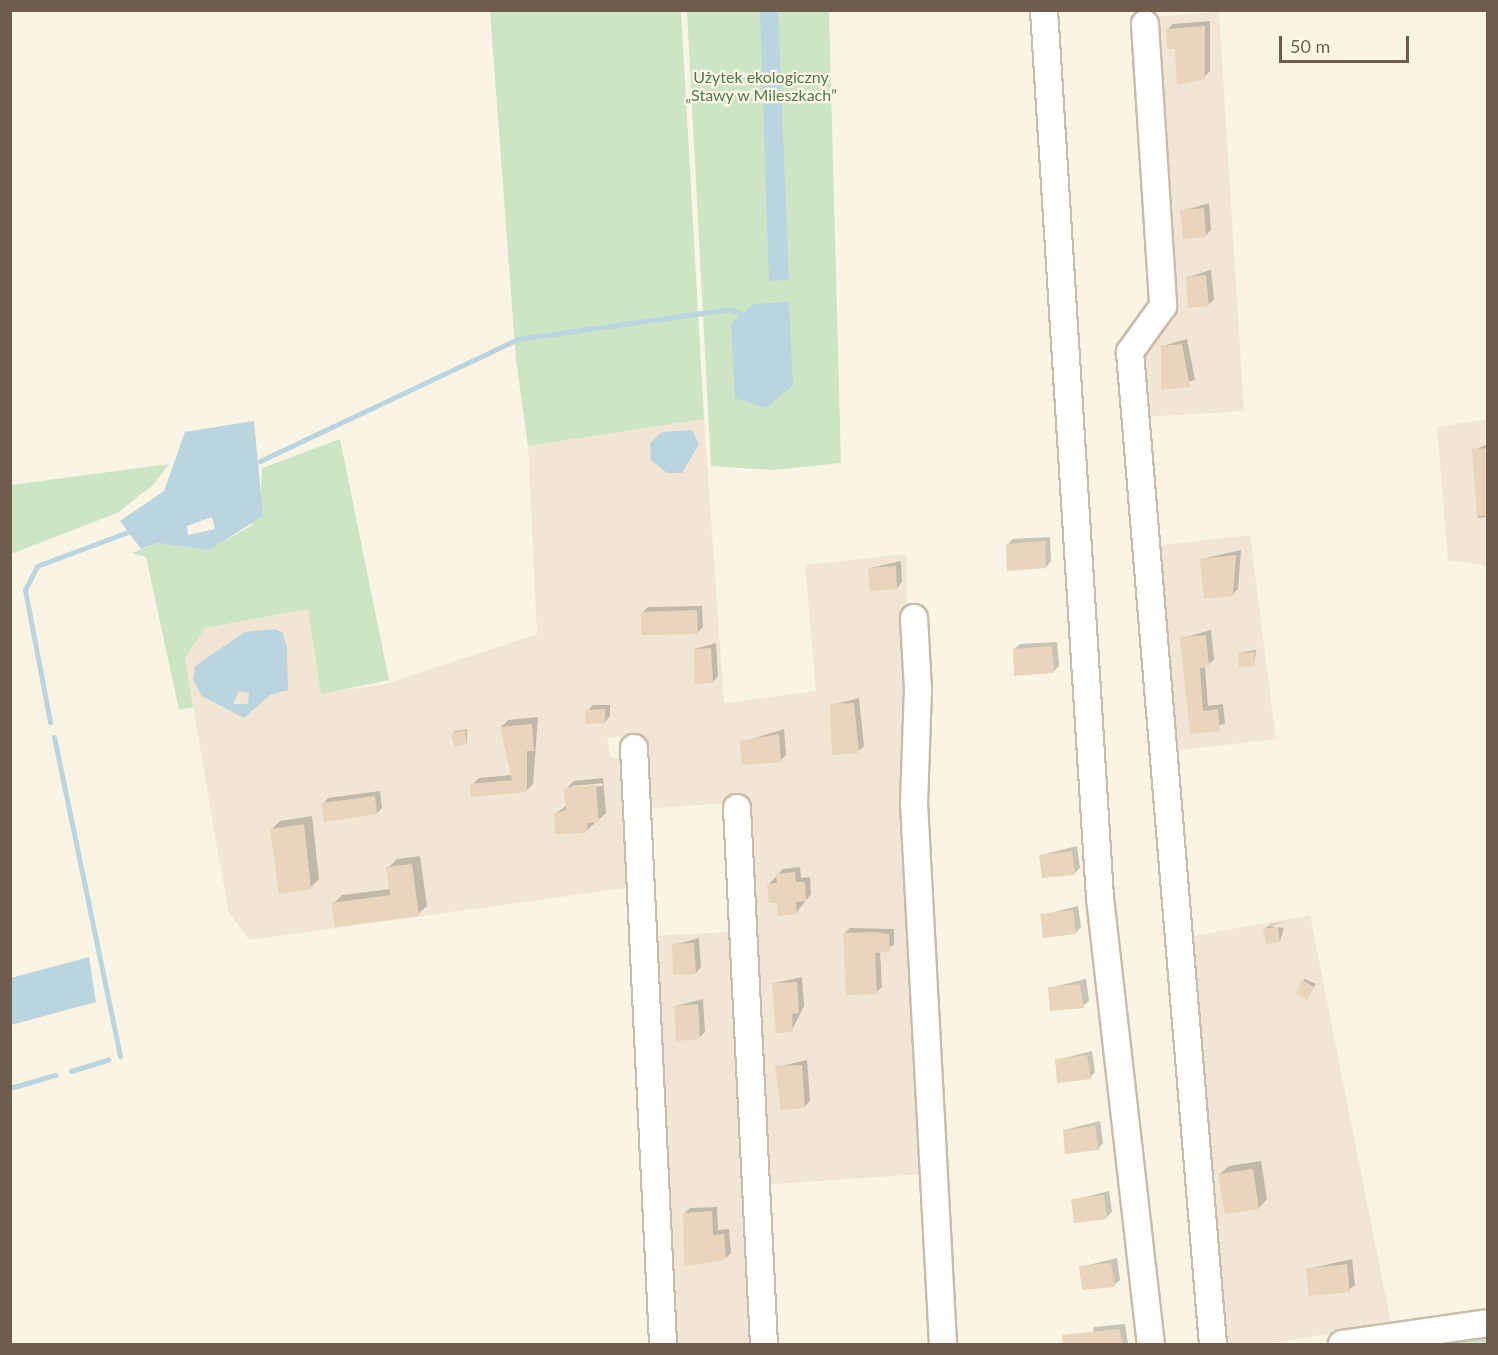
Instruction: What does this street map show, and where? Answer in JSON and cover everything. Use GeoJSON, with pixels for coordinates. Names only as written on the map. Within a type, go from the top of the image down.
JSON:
{"type":"FeatureCollection","features":[{"type":"Feature","properties":{"kind":"street"},"geometry":{"type":"LineString","coordinates":[[1044,10],[1100,898],[1151,1344]]}},
{"type":"Feature","properties":{"kind":"street"},"geometry":{"type":"LineString","coordinates":[[1144,24],[1162,306],[1130,352],[1213,1344]]}},
{"type":"Feature","properties":{"kind":"street"},"geometry":{"type":"LineString","coordinates":[[914,618],[918,689],[914,803],[943,1344]]}},
{"type":"Feature","properties":{"kind":"street"},"geometry":{"type":"LineString","coordinates":[[634,748],[663,1344]]}},
{"type":"Feature","properties":{"kind":"street"},"geometry":{"type":"LineString","coordinates":[[737,808],[764,1344]]}},
{"type":"Feature","properties":{"kind":"street"},"geometry":{"type":"LineString","coordinates":[[1342,1344],[1488,1323]]}},
{"type":"Feature","properties":{"kind":"shaded area"},"geometry":{"type":"Polygon","coordinates":[[[1219,12],[1244,411],[1144,417],[1138,349],[1173,320],[1150,17],[1219,12]]]}},
{"type":"Feature","properties":{"kind":"shaded area"},"geometry":{"type":"Polygon","coordinates":[[[704,419],[724,703],[816,691],[805,565],[906,554],[922,1174],[759,1185],[741,802],[645,809],[640,735],[607,738],[610,756],[626,763],[632,887],[249,940],[228,911],[185,658],[205,628],[308,609],[321,693],[382,685],[537,634],[528,446],[704,419]]]}},
{"type":"Feature","properties":{"kind":"shaded area"},"geometry":{"type":"Polygon","coordinates":[[[1487,419],[1487,566],[1448,560],[1437,427],[1487,419]]]}},
{"type":"Feature","properties":{"kind":"shaded area"},"geometry":{"type":"Polygon","coordinates":[[[1250,535],[1276,739],[1171,751],[1153,546],[1250,535]]]}},
{"type":"Feature","properties":{"kind":"shaded area"},"geometry":{"type":"Polygon","coordinates":[[[1310,915],[1391,1324],[1266,1344],[1224,1344],[1188,937],[1310,915]]]}},
{"type":"Feature","properties":{"kind":"shaded area"},"geometry":{"type":"Polygon","coordinates":[[[729,932],[755,1344],[674,1344],[653,936],[729,932]]]}},
{"type":"Feature","properties":{"kind":"green space"},"geometry":{"type":"Polygon","coordinates":[[[490,11],[681,11],[704,419],[528,446],[516,360],[490,11]]]}},
{"type":"Feature","properties":{"kind":"green space","name":"Użytek ekologiczny „Stawy w Mileszkach”"},"geometry":{"type":"Polygon","coordinates":[[[687,11],[829,11],[841,463],[773,470],[711,466],[687,11]]]}},
{"type":"Feature","properties":{"kind":"green space"},"geometry":{"type":"Polygon","coordinates":[[[340,439],[389,680],[321,694],[308,609],[205,628],[185,658],[193,707],[179,710],[146,557],[132,553],[158,543],[209,549],[251,526],[260,507],[262,468],[340,439]]]}},
{"type":"Feature","properties":{"kind":"green space"},"geometry":{"type":"Polygon","coordinates":[[[169,464],[153,485],[117,513],[11,554],[11,485],[169,464]]]}},
{"type":"Feature","properties":{"kind":"green space"},"geometry":{"type":"Polygon","coordinates":[[[1487,1332],[1487,1344],[1381,1344],[1487,1332]]]}},
{"type":"Feature","properties":{"kind":"water"},"geometry":{"type":"Polygon","coordinates":[[[760,11],[778,11],[789,280],[769,281],[760,11]]]}},
{"type":"Feature","properties":{"kind":"water"},"geometry":{"type":"Polygon","coordinates":[[[789,302],[793,386],[766,408],[735,398],[731,323],[754,304],[789,302]]]}},
{"type":"Feature","properties":{"kind":"water"},"geometry":{"type":"Polygon","coordinates":[[[254,421],[263,516],[209,550],[158,543],[141,549],[120,521],[164,491],[185,432],[254,421]],[[212,517],[187,526],[188,535],[215,529],[212,517]]]}},
{"type":"Feature","properties":{"kind":"water"},"geometry":{"type":"Polygon","coordinates":[[[692,430],[699,444],[682,473],[667,473],[651,460],[650,443],[662,432],[692,430]]]}},
{"type":"Feature","properties":{"kind":"water"},"geometry":{"type":"Polygon","coordinates":[[[275,629],[283,633],[287,648],[288,690],[270,695],[244,718],[202,696],[193,680],[195,666],[245,632],[275,629]],[[239,691],[233,704],[248,704],[249,693],[239,691]]]}},
{"type":"Feature","properties":{"kind":"water"},"geometry":{"type":"Polygon","coordinates":[[[89,957],[96,1002],[11,1025],[11,978],[89,957]]]}},
{"type":"Feature","properties":{"kind":"building"},"geometry":{"type":"Polygon","coordinates":[[[1205,26],[1205,79],[1177,85],[1175,49],[1167,49],[1166,29],[1205,26]]]}},
{"type":"Feature","properties":{"kind":"building"},"geometry":{"type":"Polygon","coordinates":[[[1204,208],[1206,237],[1183,239],[1180,210],[1204,208]]]}},
{"type":"Feature","properties":{"kind":"building"},"geometry":{"type":"Polygon","coordinates":[[[1206,275],[1209,306],[1188,308],[1186,277],[1206,275]]]}},
{"type":"Feature","properties":{"kind":"building"},"geometry":{"type":"Polygon","coordinates":[[[1182,344],[1190,387],[1161,390],[1161,346],[1182,344]]]}},
{"type":"Feature","properties":{"kind":"building"},"geometry":{"type":"Polygon","coordinates":[[[1488,448],[1488,516],[1477,516],[1472,449],[1488,448]]]}},
{"type":"Feature","properties":{"kind":"building"},"geometry":{"type":"Polygon","coordinates":[[[1045,541],[1046,568],[1007,571],[1006,544],[1045,541]]]}},
{"type":"Feature","properties":{"kind":"building"},"geometry":{"type":"Polygon","coordinates":[[[1236,555],[1233,596],[1204,599],[1200,559],[1236,555]]]}},
{"type":"Feature","properties":{"kind":"building"},"geometry":{"type":"Polygon","coordinates":[[[896,566],[897,589],[870,591],[868,568],[896,566]]]}},
{"type":"Feature","properties":{"kind":"building"},"geometry":{"type":"Polygon","coordinates":[[[697,610],[698,634],[641,635],[641,612],[697,610]]]}},
{"type":"Feature","properties":{"kind":"building"},"geometry":{"type":"Polygon","coordinates":[[[1206,635],[1209,667],[1200,668],[1203,711],[1218,709],[1220,731],[1190,734],[1180,637],[1206,635]]]}},
{"type":"Feature","properties":{"kind":"building"},"geometry":{"type":"Polygon","coordinates":[[[1052,646],[1054,673],[1014,676],[1013,649],[1052,646]]]}},
{"type":"Feature","properties":{"kind":"building"},"geometry":{"type":"Polygon","coordinates":[[[711,648],[713,683],[695,684],[694,649],[711,648]]]}},
{"type":"Feature","properties":{"kind":"building"},"geometry":{"type":"Polygon","coordinates":[[[1254,652],[1255,666],[1239,667],[1238,653],[1254,652]]]}},
{"type":"Feature","properties":{"kind":"building"},"geometry":{"type":"Polygon","coordinates":[[[854,703],[859,753],[832,755],[830,704],[854,703]]]}},
{"type":"Feature","properties":{"kind":"building"},"geometry":{"type":"Polygon","coordinates":[[[605,709],[605,723],[586,724],[585,710],[605,709]]]}},
{"type":"Feature","properties":{"kind":"building"},"geometry":{"type":"Polygon","coordinates":[[[532,724],[534,751],[527,751],[527,792],[471,797],[470,784],[512,780],[500,727],[532,724]]]}},
{"type":"Feature","properties":{"kind":"building"},"geometry":{"type":"Polygon","coordinates":[[[465,730],[467,744],[454,747],[451,733],[465,730]]]}},
{"type":"Feature","properties":{"kind":"building"},"geometry":{"type":"Polygon","coordinates":[[[779,734],[781,762],[742,765],[740,741],[779,734]]]}},
{"type":"Feature","properties":{"kind":"building"},"geometry":{"type":"Polygon","coordinates":[[[596,785],[599,822],[588,823],[586,833],[555,834],[554,814],[566,810],[564,788],[596,785]]]}},
{"type":"Feature","properties":{"kind":"building"},"geometry":{"type":"Polygon","coordinates":[[[375,796],[377,814],[324,822],[321,803],[375,796]]]}},
{"type":"Feature","properties":{"kind":"building"},"geometry":{"type":"Polygon","coordinates":[[[304,824],[311,889],[279,894],[270,829],[304,824]]]}},
{"type":"Feature","properties":{"kind":"building"},"geometry":{"type":"Polygon","coordinates":[[[1072,851],[1075,875],[1042,878],[1039,855],[1072,851]]]}},
{"type":"Feature","properties":{"kind":"building"},"geometry":{"type":"Polygon","coordinates":[[[412,864],[419,916],[335,927],[331,903],[390,895],[386,867],[412,864]]]}},
{"type":"Feature","properties":{"kind":"building"},"geometry":{"type":"Polygon","coordinates":[[[795,872],[796,882],[805,882],[806,901],[796,902],[797,914],[778,916],[777,903],[769,903],[767,884],[777,883],[776,874],[795,872]]]}},
{"type":"Feature","properties":{"kind":"building"},"geometry":{"type":"Polygon","coordinates":[[[1073,910],[1076,934],[1043,938],[1040,914],[1073,910]]]}},
{"type":"Feature","properties":{"kind":"building"},"geometry":{"type":"Polygon","coordinates":[[[1278,927],[1280,942],[1266,944],[1263,929],[1278,927]]]}},
{"type":"Feature","properties":{"kind":"building"},"geometry":{"type":"Polygon","coordinates":[[[843,933],[889,934],[890,952],[875,953],[877,994],[846,995],[843,933]]]}},
{"type":"Feature","properties":{"kind":"building"},"geometry":{"type":"Polygon","coordinates":[[[694,943],[696,974],[673,975],[672,944],[694,943]]]}},
{"type":"Feature","properties":{"kind":"building"},"geometry":{"type":"Polygon","coordinates":[[[1302,980],[1314,987],[1307,1000],[1295,994],[1302,980]]]}},
{"type":"Feature","properties":{"kind":"building"},"geometry":{"type":"Polygon","coordinates":[[[797,982],[799,1013],[792,1014],[793,1032],[776,1033],[772,983],[797,982]]]}},
{"type":"Feature","properties":{"kind":"building"},"geometry":{"type":"Polygon","coordinates":[[[1080,984],[1084,1008],[1050,1011],[1048,987],[1080,984]]]}},
{"type":"Feature","properties":{"kind":"building"},"geometry":{"type":"Polygon","coordinates":[[[698,1004],[700,1039],[676,1041],[674,1006],[698,1004]]]}},
{"type":"Feature","properties":{"kind":"building"},"geometry":{"type":"Polygon","coordinates":[[[1087,1055],[1091,1079],[1057,1083],[1055,1059],[1087,1055]]]}},
{"type":"Feature","properties":{"kind":"building"},"geometry":{"type":"Polygon","coordinates":[[[802,1065],[805,1108],[781,1110],[775,1066],[802,1065]]]}},
{"type":"Feature","properties":{"kind":"building"},"geometry":{"type":"Polygon","coordinates":[[[1095,1126],[1099,1150],[1065,1154],[1063,1130],[1095,1126]]]}},
{"type":"Feature","properties":{"kind":"building"},"geometry":{"type":"Polygon","coordinates":[[[1253,1169],[1259,1209],[1225,1214],[1218,1174],[1253,1169]]]}},
{"type":"Feature","properties":{"kind":"building"},"geometry":{"type":"Polygon","coordinates":[[[1104,1195],[1107,1219],[1074,1223],[1071,1199],[1104,1195]]]}},
{"type":"Feature","properties":{"kind":"building"},"geometry":{"type":"Polygon","coordinates":[[[712,1211],[713,1235],[724,1234],[726,1260],[684,1266],[683,1213],[712,1211]]]}},
{"type":"Feature","properties":{"kind":"building"},"geometry":{"type":"Polygon","coordinates":[[[1111,1263],[1115,1287],[1082,1290],[1079,1266],[1111,1263]]]}},
{"type":"Feature","properties":{"kind":"building"},"geometry":{"type":"Polygon","coordinates":[[[1347,1264],[1350,1292],[1309,1296],[1306,1269],[1347,1264]]]}},
{"type":"Feature","properties":{"kind":"building"},"geometry":{"type":"Polygon","coordinates":[[[1120,1329],[1122,1344],[1063,1344],[1062,1335],[1120,1329]]]}},
{"type":"Feature","properties":{"kind":"waterway"},"geometry":{"type":"LineString","coordinates":[[260,461],[518,339],[731,309],[741,314]]}},
{"type":"Feature","properties":{"kind":"waterway"},"geometry":{"type":"LineString","coordinates":[[50,722],[25,590],[37,566],[128,532]]}},
{"type":"Feature","properties":{"kind":"waterway"},"geometry":{"type":"LineString","coordinates":[[54,737],[120,1056]]}},
{"type":"Feature","properties":{"kind":"waterway"},"geometry":{"type":"LineString","coordinates":[[71,1071],[108,1060]]}},
{"type":"Feature","properties":{"kind":"waterway"},"geometry":{"type":"LineString","coordinates":[[10,1088],[55,1075]]}}]}
